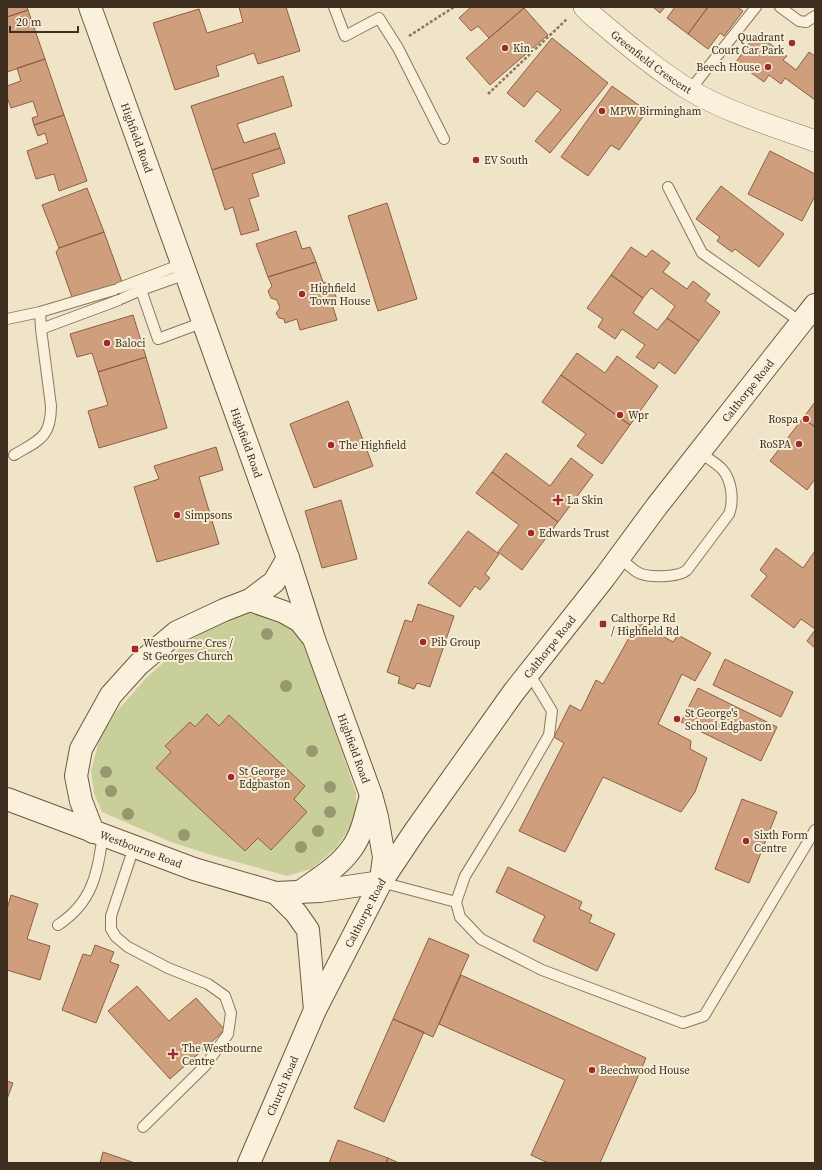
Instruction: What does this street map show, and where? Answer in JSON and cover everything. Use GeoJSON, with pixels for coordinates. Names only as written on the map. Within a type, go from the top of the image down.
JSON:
{"type":"FeatureCollection","features":[{"type":"Feature","properties":{"kind":"main road","name":"Highfield Road"},"geometry":{"type":"LineString","coordinates":[[90,7],[204,322],[288,558],[314,639],[371,795],[379,824],[384,857],[381,882]]}},
{"type":"Feature","properties":{"kind":"main road","name":"Calthorpe Road"},"geometry":{"type":"LineString","coordinates":[[315,1010],[381,882],[415,831],[528,673],[815,305]]}},
{"type":"Feature","properties":{"kind":"main road"},"geometry":{"type":"LineString","coordinates":[[98,833],[80,801],[76,776],[81,749],[111,695],[139,664],[177,632],[224,610],[250,600],[274,582],[288,558]]}},
{"type":"Feature","properties":{"kind":"main road"},"geometry":{"type":"LineString","coordinates":[[250,600],[284,612],[300,621],[314,639]]}},
{"type":"Feature","properties":{"kind":"main road"},"geometry":{"type":"LineString","coordinates":[[300,892],[340,862],[352,848],[362,828],[371,795]]}},
{"type":"Feature","properties":{"kind":"main road","name":"Westbourne Road"},"geometry":{"type":"LineString","coordinates":[[8,801],[194,869],[276,894]]}},
{"type":"Feature","properties":{"kind":"main road"},"geometry":{"type":"LineString","coordinates":[[276,894],[344,889],[381,882]]}},
{"type":"Feature","properties":{"kind":"main road"},"geometry":{"type":"LineString","coordinates":[[276,894],[296,913],[308,930],[315,1010]]}},
{"type":"Feature","properties":{"kind":"main road","name":"Church Road"},"geometry":{"type":"LineString","coordinates":[[249,1163],[315,1010]]}},
{"type":"Feature","properties":{"kind":"street","name":"Greenfield Crescent"},"geometry":{"type":"LineString","coordinates":[[576,12],[592,16],[657,69],[690,90],[730,110],[815,141]]}},
{"type":"Feature","properties":{"kind":"lane"},"geometry":{"type":"LineString","coordinates":[[334,7],[345,36],[379,18],[395,44],[444,139]]}},
{"type":"Feature","properties":{"kind":"lane"},"geometry":{"type":"LineString","coordinates":[[690,90],[756,7]]}},
{"type":"Feature","properties":{"kind":"lane"},"geometry":{"type":"LineString","coordinates":[[780,7],[799,21],[806,22],[815,16]]}},
{"type":"Feature","properties":{"kind":"lane"},"geometry":{"type":"LineString","coordinates":[[668,187],[702,253],[801,322]]}},
{"type":"Feature","properties":{"kind":"lane"},"geometry":{"type":"LineString","coordinates":[[7,319],[40,312],[184,269]]}},
{"type":"Feature","properties":{"kind":"lane"},"geometry":{"type":"LineString","coordinates":[[41,329],[121,299],[184,269]]}},
{"type":"Feature","properties":{"kind":"lane"},"geometry":{"type":"LineString","coordinates":[[141,290],[158,339],[204,322]]}},
{"type":"Feature","properties":{"kind":"lane"},"geometry":{"type":"LineString","coordinates":[[14,455],[41,439],[48,429],[51,417],[40,312]]}},
{"type":"Feature","properties":{"kind":"lane"},"geometry":{"type":"LineString","coordinates":[[619,557],[638,573],[666,576],[679,575],[687,570],[729,514],[732,506],[732,492],[722,469],[699,452]]}},
{"type":"Feature","properties":{"kind":"lane"},"geometry":{"type":"LineString","coordinates":[[528,673],[552,712],[549,735],[465,876],[456,902],[460,917],[481,939],[542,970],[683,1023],[704,1016],[815,830]]}},
{"type":"Feature","properties":{"kind":"lane"},"geometry":{"type":"LineString","coordinates":[[58,925],[70,917],[82,902],[94,880],[98,833]]}},
{"type":"Feature","properties":{"kind":"lane"},"geometry":{"type":"LineString","coordinates":[[134,847],[112,916],[111,929],[116,937],[128,947],[168,968],[208,984],[225,996],[231,1013],[228,1034],[204,1066],[143,1127]]}},
{"type":"Feature","properties":{"kind":"lane"},"geometry":{"type":"LineString","coordinates":[[381,882],[456,902]]}},
{"type":"Feature","properties":{"kind":"path"},"geometry":{"type":"LineString","coordinates":[[395,44],[454,7]]}},
{"type":"Feature","properties":{"kind":"path"},"geometry":{"type":"LineString","coordinates":[[488,94],[576,12]]}},
{"type":"Feature","properties":{"kind":"green space"},"geometry":{"type":"Polygon","coordinates":[[[258,610],[296,627],[307,651],[356,793],[356,818],[336,848],[311,869],[287,876],[171,842],[102,812],[94,793],[91,771],[100,737],[117,711],[148,676],[186,643],[218,622],[239,613],[258,610]]]}},
{"type":"Feature","properties":{"kind":"building"},"geometry":{"type":"Polygon","coordinates":[[[7,7],[27,7],[28,10],[7,17],[7,7]]]}},
{"type":"Feature","properties":{"kind":"building"},"geometry":{"type":"Polygon","coordinates":[[[239,7],[286,7],[300,51],[258,64],[254,53],[216,66],[219,76],[175,90],[153,23],[199,9],[207,33],[243,22],[239,7]]]}},
{"type":"Feature","properties":{"kind":"building"},"geometry":{"type":"Polygon","coordinates":[[[471,7],[524,8],[489,38],[478,26],[471,31],[459,18],[471,7]]]}},
{"type":"Feature","properties":{"kind":"building"},"geometry":{"type":"Polygon","coordinates":[[[653,7],[665,7],[660,13],[653,7]]]}},
{"type":"Feature","properties":{"kind":"building"},"geometry":{"type":"Polygon","coordinates":[[[675,7],[708,7],[688,34],[667,18],[675,7]]]}},
{"type":"Feature","properties":{"kind":"building"},"geometry":{"type":"Polygon","coordinates":[[[708,7],[737,7],[743,11],[724,36],[720,33],[708,49],[688,34],[708,7]]]}},
{"type":"Feature","properties":{"kind":"building","name":"Kin."},"geometry":{"type":"Polygon","coordinates":[[[524,8],[548,35],[490,85],[466,58],[524,8]]]}},
{"type":"Feature","properties":{"kind":"building"},"geometry":{"type":"Polygon","coordinates":[[[28,10],[45,59],[7,72],[7,17],[28,10]]]}},
{"type":"Feature","properties":{"kind":"building","name":"Beech House"},"geometry":{"type":"Polygon","coordinates":[[[756,34],[787,56],[783,60],[796,70],[809,52],[815,56],[815,100],[785,78],[781,84],[769,75],[764,82],[736,62],[756,34]]]}},
{"type":"Feature","properties":{"kind":"building"},"geometry":{"type":"Polygon","coordinates":[[[552,38],[608,83],[550,153],[535,141],[561,110],[537,91],[524,107],[507,93],[552,38]]]}},
{"type":"Feature","properties":{"kind":"building"},"geometry":{"type":"Polygon","coordinates":[[[45,59],[64,115],[34,125],[32,118],[38,116],[33,101],[11,108],[7,97],[7,86],[21,81],[17,68],[45,59]]]}},
{"type":"Feature","properties":{"kind":"building"},"geometry":{"type":"Polygon","coordinates":[[[283,76],[292,106],[237,124],[244,143],[275,133],[280,148],[212,170],[191,106],[283,76]]]}},
{"type":"Feature","properties":{"kind":"building"},"geometry":{"type":"Polygon","coordinates":[[[612,86],[647,111],[619,150],[611,145],[588,176],[561,157],[612,86]]]}},
{"type":"Feature","properties":{"kind":"building"},"geometry":{"type":"Polygon","coordinates":[[[64,115],[87,181],[59,191],[54,174],[36,179],[27,151],[48,143],[45,133],[38,136],[34,125],[64,115]]]}},
{"type":"Feature","properties":{"kind":"building"},"geometry":{"type":"Polygon","coordinates":[[[280,148],[285,163],[252,174],[259,196],[249,199],[259,230],[241,235],[233,207],[225,210],[212,170],[280,148]]]}},
{"type":"Feature","properties":{"kind":"building"},"geometry":{"type":"Polygon","coordinates":[[[770,151],[815,174],[815,196],[802,221],[748,194],[770,151]]]}},
{"type":"Feature","properties":{"kind":"building"},"geometry":{"type":"Polygon","coordinates":[[[721,186],[784,234],[759,267],[735,249],[732,252],[717,241],[720,237],[696,219],[721,186]]]}},
{"type":"Feature","properties":{"kind":"building"},"geometry":{"type":"Polygon","coordinates":[[[87,188],[104,232],[59,248],[42,205],[87,188]]]}},
{"type":"Feature","properties":{"kind":"building"},"geometry":{"type":"Polygon","coordinates":[[[387,203],[417,299],[378,311],[348,216],[387,203]]]}},
{"type":"Feature","properties":{"kind":"building"},"geometry":{"type":"Polygon","coordinates":[[[296,231],[302,249],[310,247],[316,262],[268,277],[256,244],[296,231]]]}},
{"type":"Feature","properties":{"kind":"building"},"geometry":{"type":"Polygon","coordinates":[[[104,232],[122,282],[73,300],[56,252],[59,248],[104,232]]]}},
{"type":"Feature","properties":{"kind":"building"},"geometry":{"type":"Polygon","coordinates":[[[631,247],[646,257],[652,250],[670,263],[663,272],[687,289],[693,281],[710,294],[705,301],[720,312],[699,341],[667,318],[675,306],[651,288],[643,298],[611,275],[631,247]]]}},
{"type":"Feature","properties":{"kind":"building","name":"Highfield Town House"},"geometry":{"type":"Polygon","coordinates":[[[316,262],[323,282],[331,285],[336,297],[332,304],[337,320],[300,330],[297,319],[285,323],[284,319],[279,318],[276,313],[280,308],[277,300],[271,298],[268,291],[272,286],[268,277],[316,262]]]}},
{"type":"Feature","properties":{"kind":"building"},"geometry":{"type":"Polygon","coordinates":[[[611,275],[643,298],[633,313],[657,330],[667,318],[699,341],[675,374],[659,362],[654,369],[636,357],[645,345],[622,329],[615,339],[598,327],[603,319],[587,308],[611,275]]]}},
{"type":"Feature","properties":{"kind":"building","name":"Baloci"},"geometry":{"type":"Polygon","coordinates":[[[133,315],[146,357],[98,372],[92,353],[77,357],[70,334],[133,315]]]}},
{"type":"Feature","properties":{"kind":"building"},"geometry":{"type":"Polygon","coordinates":[[[577,353],[605,373],[617,356],[658,386],[630,425],[561,375],[577,353]]]}},
{"type":"Feature","properties":{"kind":"building"},"geometry":{"type":"Polygon","coordinates":[[[146,357],[167,428],[99,448],[88,411],[108,405],[98,372],[146,357]]]}},
{"type":"Feature","properties":{"kind":"building"},"geometry":{"type":"Polygon","coordinates":[[[561,375],[630,425],[602,464],[577,446],[586,434],[542,402],[561,375]]]}},
{"type":"Feature","properties":{"kind":"building","name":"The Highfield"},"geometry":{"type":"Polygon","coordinates":[[[348,401],[373,466],[314,488],[290,424],[348,401]]]}},
{"type":"Feature","properties":{"kind":"building"},"geometry":{"type":"Polygon","coordinates":[[[815,402],[815,427],[803,418],[815,402]]]}},
{"type":"Feature","properties":{"kind":"building","name":"RoSPA"},"geometry":{"type":"Polygon","coordinates":[[[803,418],[815,427],[815,479],[807,490],[770,461],[803,418]]]}},
{"type":"Feature","properties":{"kind":"building","name":"Simpsons"},"geometry":{"type":"Polygon","coordinates":[[[216,447],[223,470],[199,477],[219,544],[157,562],[134,487],[159,479],[154,466],[216,447]]]}},
{"type":"Feature","properties":{"kind":"building"},"geometry":{"type":"Polygon","coordinates":[[[506,453],[550,486],[571,458],[593,475],[558,522],[492,472],[506,453]]]}},
{"type":"Feature","properties":{"kind":"building"},"geometry":{"type":"Polygon","coordinates":[[[492,472],[558,522],[522,570],[498,552],[519,525],[476,493],[492,472]]]}},
{"type":"Feature","properties":{"kind":"building"},"geometry":{"type":"Polygon","coordinates":[[[341,500],[357,559],[322,568],[305,511],[341,500]]]}},
{"type":"Feature","properties":{"kind":"building"},"geometry":{"type":"Polygon","coordinates":[[[468,531],[499,554],[485,574],[490,578],[480,590],[475,586],[460,607],[428,583],[468,531]]]}},
{"type":"Feature","properties":{"kind":"building"},"geometry":{"type":"Polygon","coordinates":[[[776,548],[803,568],[815,551],[815,629],[801,619],[794,628],[751,596],[767,576],[760,570],[776,548]]]}},
{"type":"Feature","properties":{"kind":"building"},"geometry":{"type":"Polygon","coordinates":[[[418,604],[454,616],[430,687],[417,683],[414,689],[398,683],[400,677],[387,672],[405,620],[412,622],[418,604]]]}},
{"type":"Feature","properties":{"kind":"building"},"geometry":{"type":"Polygon","coordinates":[[[638,622],[673,642],[678,635],[711,653],[695,681],[682,674],[658,724],[691,741],[690,749],[707,758],[695,792],[681,812],[603,777],[565,852],[519,831],[564,743],[554,737],[570,705],[581,711],[596,680],[603,684],[638,622]]]}},
{"type":"Feature","properties":{"kind":"building"},"geometry":{"type":"Polygon","coordinates":[[[815,630],[815,648],[807,641],[815,630]]]}},
{"type":"Feature","properties":{"kind":"building"},"geometry":{"type":"Polygon","coordinates":[[[725,659],[793,692],[781,717],[713,685],[725,659]]]}},
{"type":"Feature","properties":{"kind":"building"},"geometry":{"type":"Polygon","coordinates":[[[698,688],[777,727],[761,761],[681,722],[698,688]]]}},
{"type":"Feature","properties":{"kind":"building","name":"St George Edgbaston"},"geometry":{"type":"Polygon","coordinates":[[[207,714],[219,726],[229,715],[305,786],[294,799],[307,812],[271,850],[258,838],[245,851],[156,768],[171,752],[165,746],[190,722],[195,727],[207,714]]]}},
{"type":"Feature","properties":{"kind":"building","name":"Sixth Form Centre"},"geometry":{"type":"Polygon","coordinates":[[[742,799],[777,812],[749,883],[715,869],[742,799]]]}},
{"type":"Feature","properties":{"kind":"building"},"geometry":{"type":"Polygon","coordinates":[[[508,867],[582,902],[579,909],[592,915],[589,922],[615,934],[597,971],[533,941],[545,916],[496,892],[508,867]]]}},
{"type":"Feature","properties":{"kind":"building"},"geometry":{"type":"Polygon","coordinates":[[[11,895],[38,904],[27,939],[50,946],[40,980],[7,970],[7,909],[11,895]]]}},
{"type":"Feature","properties":{"kind":"building"},"geometry":{"type":"Polygon","coordinates":[[[429,938],[469,955],[433,1037],[393,1019],[429,938]]]}},
{"type":"Feature","properties":{"kind":"building"},"geometry":{"type":"Polygon","coordinates":[[[95,945],[114,952],[110,962],[119,965],[96,1023],[62,1010],[83,954],[91,956],[95,945]]]}},
{"type":"Feature","properties":{"kind":"building","name":"Beechwood House"},"geometry":{"type":"Polygon","coordinates":[[[461,975],[646,1058],[600,1163],[548,1163],[531,1155],[565,1080],[439,1024],[461,975]]]}},
{"type":"Feature","properties":{"kind":"building","name":"The Westbourne Centre"},"geometry":{"type":"Polygon","coordinates":[[[137,986],[169,1021],[196,998],[225,1030],[170,1079],[108,1011],[137,986]]]}},
{"type":"Feature","properties":{"kind":"building"},"geometry":{"type":"Polygon","coordinates":[[[393,1019],[424,1032],[384,1122],[354,1108],[393,1019]]]}},
{"type":"Feature","properties":{"kind":"building"},"geometry":{"type":"Polygon","coordinates":[[[7,1081],[13,1083],[7,1099],[7,1081]]]}},
{"type":"Feature","properties":{"kind":"building"},"geometry":{"type":"Polygon","coordinates":[[[338,1140],[388,1158],[386,1163],[329,1163],[338,1140]]]}},
{"type":"Feature","properties":{"kind":"building"},"geometry":{"type":"Polygon","coordinates":[[[103,1152],[135,1163],[100,1163],[103,1152]]]}},
{"type":"Feature","properties":{"kind":"building"},"geometry":{"type":"Polygon","coordinates":[[[388,1158],[399,1163],[386,1163],[388,1158]]]}},
{"type":"Feature","properties":{"kind":"place","name":"Quadrant Court Car Park"},"geometry":{"type":"Point","coordinates":[792,43]}},
{"type":"Feature","properties":{"kind":"place","name":"Kin."},"geometry":{"type":"Point","coordinates":[505,48]}},
{"type":"Feature","properties":{"kind":"place","name":"Beech House"},"geometry":{"type":"Point","coordinates":[768,67]}},
{"type":"Feature","properties":{"kind":"place","name":"MPW Birmingham"},"geometry":{"type":"Point","coordinates":[602,111]}},
{"type":"Feature","properties":{"kind":"place","name":"EV South"},"geometry":{"type":"Point","coordinates":[476,160]}},
{"type":"Feature","properties":{"kind":"place","name":"Highfield Town House"},"geometry":{"type":"Point","coordinates":[302,294]}},
{"type":"Feature","properties":{"kind":"place","name":"Baloci"},"geometry":{"type":"Point","coordinates":[107,343]}},
{"type":"Feature","properties":{"kind":"place","name":"Wpr"},"geometry":{"type":"Point","coordinates":[620,415]}},
{"type":"Feature","properties":{"kind":"place","name":"Rospa"},"geometry":{"type":"Point","coordinates":[806,419]}},
{"type":"Feature","properties":{"kind":"place","name":"RoSPA"},"geometry":{"type":"Point","coordinates":[799,444]}},
{"type":"Feature","properties":{"kind":"place","name":"The Highfield"},"geometry":{"type":"Point","coordinates":[331,445]}},
{"type":"Feature","properties":{"kind":"place","name":"La Skin"},"geometry":{"type":"Point","coordinates":[558,500]}},
{"type":"Feature","properties":{"kind":"place","name":"Simpsons"},"geometry":{"type":"Point","coordinates":[177,515]}},
{"type":"Feature","properties":{"kind":"place","name":"Edwards Trust"},"geometry":{"type":"Point","coordinates":[531,533]}},
{"type":"Feature","properties":{"kind":"place","name":"Calthorpe Rd / Highfield Rd"},"geometry":{"type":"Point","coordinates":[603,624]}},
{"type":"Feature","properties":{"kind":"place","name":"Pib Group"},"geometry":{"type":"Point","coordinates":[423,642]}},
{"type":"Feature","properties":{"kind":"place","name":"Westbourne Cres / St Georges Church"},"geometry":{"type":"Point","coordinates":[135,649]}},
{"type":"Feature","properties":{"kind":"place","name":"St George's School Edgbaston"},"geometry":{"type":"Point","coordinates":[677,719]}},
{"type":"Feature","properties":{"kind":"place","name":"St George Edgbaston"},"geometry":{"type":"Point","coordinates":[231,777]}},
{"type":"Feature","properties":{"kind":"place","name":"Sixth Form Centre"},"geometry":{"type":"Point","coordinates":[746,841]}},
{"type":"Feature","properties":{"kind":"place","name":"The Westbourne Centre"},"geometry":{"type":"Point","coordinates":[173,1054]}},
{"type":"Feature","properties":{"kind":"place","name":"Beechwood House"},"geometry":{"type":"Point","coordinates":[592,1070]}}]}
